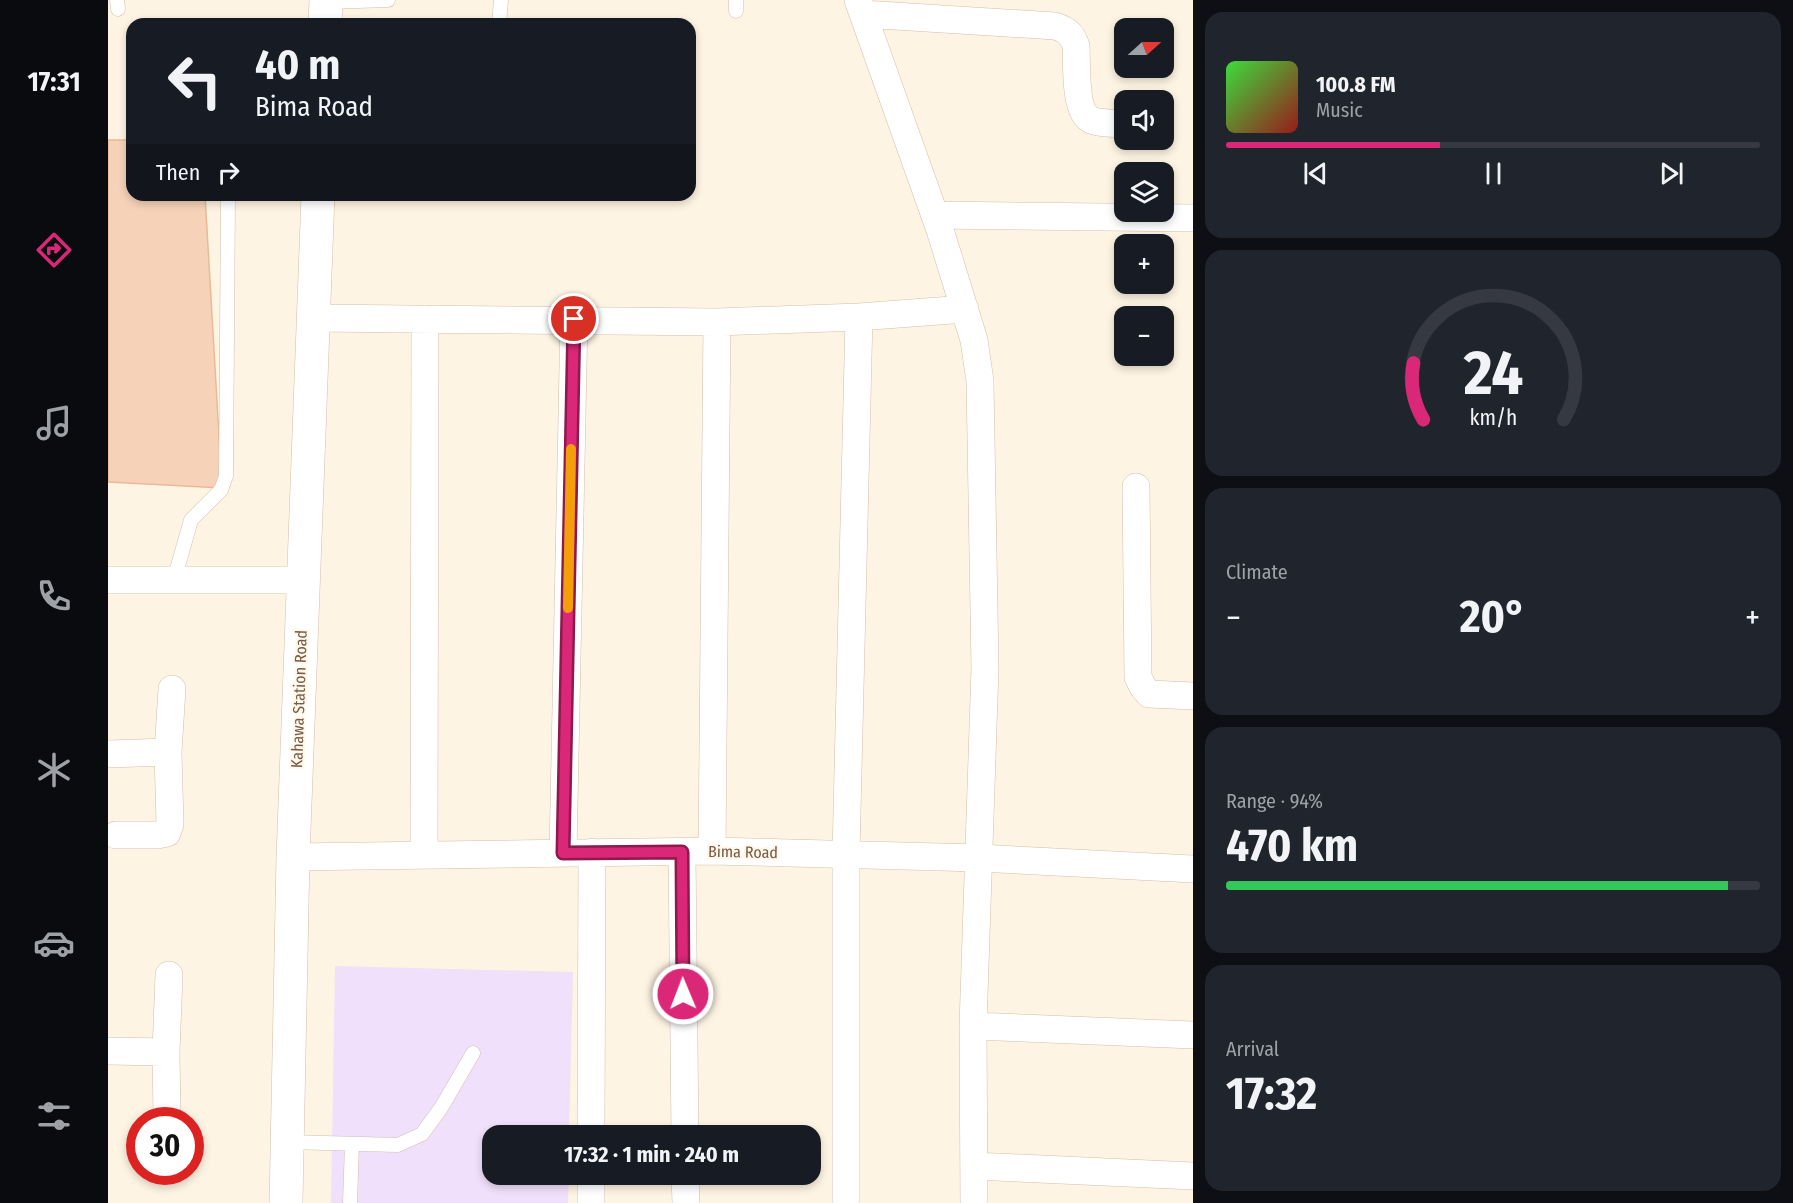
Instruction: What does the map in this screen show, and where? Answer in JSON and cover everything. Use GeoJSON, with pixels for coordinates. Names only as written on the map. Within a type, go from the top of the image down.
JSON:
{"type":"FeatureCollection","features":[{"type":"Feature","properties":{"kind":"street"},"geometry":{"type":"LineString","coordinates":[[974,1203],[973,1026],[985,668],[980,393],[974,340],[965,309],[935,215],[860,7],[1055,26],[1067,30],[1076,46],[1080,103],[1083,112],[1091,120],[1114,123]]}},
{"type":"Feature","properties":{"kind":"street","name":"Kahawa Station Road"},"geometry":{"type":"LineString","coordinates":[[286,1203],[293,857],[318,201]]}},
{"type":"Feature","properties":{"kind":"street"},"geometry":{"type":"LineString","coordinates":[[935,215],[1193,218]]}},
{"type":"Feature","properties":{"kind":"street"},"geometry":{"type":"LineString","coordinates":[[312,318],[717,322],[859,317],[965,309]]}},
{"type":"Feature","properties":{"kind":"street"},"geometry":{"type":"LineString","coordinates":[[846,1203],[846,854],[859,317]]}},
{"type":"Feature","properties":{"kind":"street"},"geometry":{"type":"LineString","coordinates":[[563,853],[574,319]]}},
{"type":"Feature","properties":{"kind":"street"},"geometry":{"type":"LineString","coordinates":[[424,854],[425,320]]}},
{"type":"Feature","properties":{"kind":"street"},"geometry":{"type":"LineString","coordinates":[[712,851],[717,322]]}},
{"type":"Feature","properties":{"kind":"street"},"geometry":{"type":"LineString","coordinates":[[1136,487],[1138,677],[1149,694],[1193,696]]}},
{"type":"Feature","properties":{"kind":"street"},"geometry":{"type":"LineString","coordinates":[[108,580],[303,580]]}},
{"type":"Feature","properties":{"kind":"street"},"geometry":{"type":"LineString","coordinates":[[116,835],[167,833],[170,824],[168,752],[172,689]]}},
{"type":"Feature","properties":{"kind":"street"},"geometry":{"type":"LineString","coordinates":[[108,754],[168,752]]}},
{"type":"Feature","properties":{"kind":"street","name":"Bima Road"},"geometry":{"type":"LineString","coordinates":[[293,857],[712,851],[978,858],[1193,869]]}},
{"type":"Feature","properties":{"kind":"street"},"geometry":{"type":"LineString","coordinates":[[591,1125],[592,852]]}},
{"type":"Feature","properties":{"kind":"street"},"geometry":{"type":"LineString","coordinates":[[682,852],[685,1125]]}},
{"type":"Feature","properties":{"kind":"street"},"geometry":{"type":"LineString","coordinates":[[167,1107],[169,975]]}},
{"type":"Feature","properties":{"kind":"street"},"geometry":{"type":"LineString","coordinates":[[973,1026],[1193,1035]]}},
{"type":"Feature","properties":{"kind":"street"},"geometry":{"type":"LineString","coordinates":[[108,1051],[166,1052]]}},
{"type":"Feature","properties":{"kind":"street"},"geometry":{"type":"LineString","coordinates":[[975,1166],[1193,1176]]}},
{"type":"Feature","properties":{"kind":"street"},"geometry":{"type":"LineString","coordinates":[[591,1185],[591,1203]]}},
{"type":"Feature","properties":{"kind":"street"},"geometry":{"type":"LineString","coordinates":[[685,1185],[686,1203]]}},
{"type":"Feature","properties":{"kind":"lane"},"geometry":{"type":"LineString","coordinates":[[326,9],[388,0]]}},
{"type":"Feature","properties":{"kind":"lane"},"geometry":{"type":"LineString","coordinates":[[500,18],[501,0]]}},
{"type":"Feature","properties":{"kind":"lane"},"geometry":{"type":"LineString","coordinates":[[174,580],[191,520],[221,490],[226,476],[228,201]]}},
{"type":"Feature","properties":{"kind":"lane"},"geometry":{"type":"LineString","coordinates":[[288,1142],[398,1145],[422,1134],[441,1108],[473,1053]]}},
{"type":"Feature","properties":{"kind":"lane"},"geometry":{"type":"LineString","coordinates":[[350,1203],[352,1144]]}},
{"type":"Feature","properties":{"kind":"shaded area"},"geometry":{"type":"Polygon","coordinates":[[[335,966],[573,972],[569,1125],[482,1125],[482,1185],[569,1185],[568,1203],[331,1203],[335,966]]]}},
{"type":"Feature","properties":{"kind":"building"},"geometry":{"type":"Polygon","coordinates":[[[108,140],[126,140],[126,201],[205,201],[222,488],[108,482],[108,140]]]}},
{"type":"Feature","properties":{"kind":"slow traffic"},"geometry":{"type":"LineString","coordinates":[[568,608],[571,449]]}},
{"type":"Feature","properties":{"kind":"route"},"geometry":{"type":"LineString","coordinates":[[574,319],[563,853],[682,852],[683,994]]}}]}
